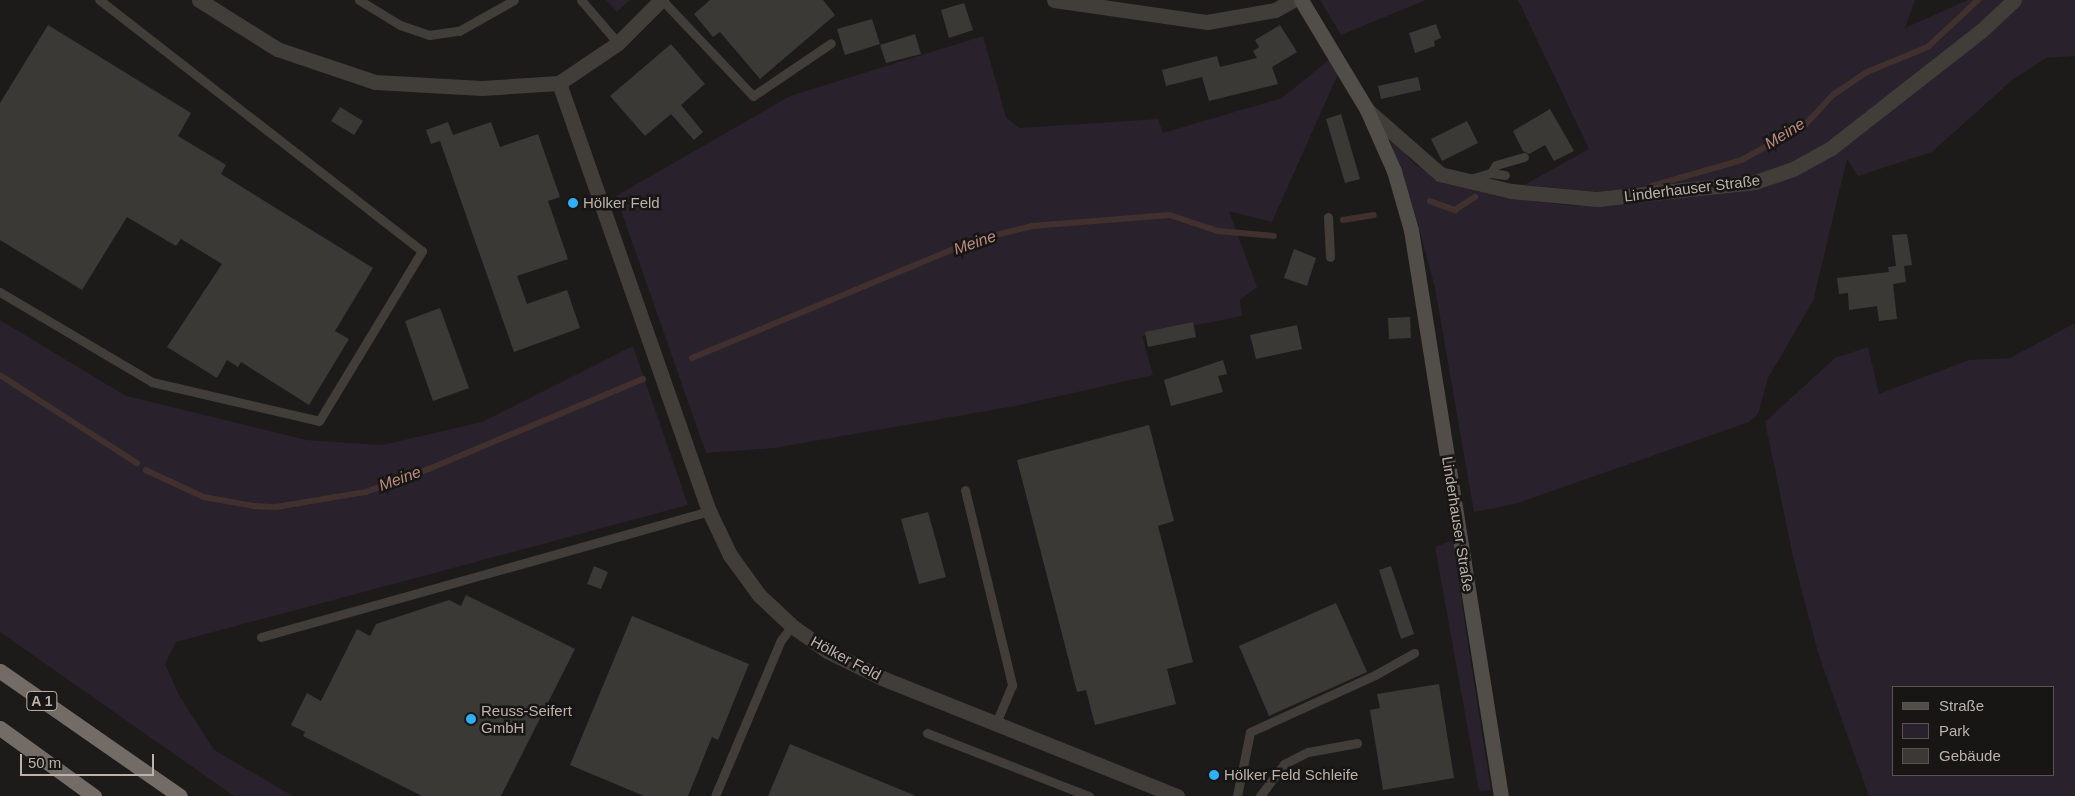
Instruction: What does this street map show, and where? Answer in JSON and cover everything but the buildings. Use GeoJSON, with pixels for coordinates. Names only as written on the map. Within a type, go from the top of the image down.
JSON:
{"type":"FeatureCollection","features":[{"type":"Feature","properties":{"kind":"highway","name":"A 1"},"geometry":{"type":"LineString","coordinates":[[0,671],[180,796]]}},
{"type":"Feature","properties":{"kind":"highway"},"geometry":{"type":"LineString","coordinates":[[0,728],[94,796]]}},
{"type":"Feature","properties":{"kind":"main road","name":"Linderhauser Straße"},"geometry":{"type":"LineString","coordinates":[[1301,0],[1367,110],[1394,171],[1411,230],[1501,796]]}},
{"type":"Feature","properties":{"kind":"street"},"geometry":{"type":"LineString","coordinates":[[199,0],[277,49],[375,82],[482,88],[559,83],[618,43],[661,0]]}},
{"type":"Feature","properties":{"kind":"street"},"geometry":{"type":"LineString","coordinates":[[1054,0],[1207,22],[1275,10],[1293,0]]}},
{"type":"Feature","properties":{"kind":"street","name":"Linderhauser Straße"},"geometry":{"type":"LineString","coordinates":[[1367,110],[1422,161],[1440,174],[1463,182],[1512,191],[1597,199],[1755,182],[1793,169],[1831,148],[1981,31],[2014,0]]}},
{"type":"Feature","properties":{"kind":"street","name":"Hölker Feld"},"geometry":{"type":"LineString","coordinates":[[559,83],[709,511],[730,555],[759,596],[792,626],[827,651],[882,678],[1177,796]]}},
{"type":"Feature","properties":{"kind":"lane"},"geometry":{"type":"LineString","coordinates":[[0,292],[152,382],[319,421],[422,251],[99,0]]}},
{"type":"Feature","properties":{"kind":"lane"},"geometry":{"type":"LineString","coordinates":[[359,0],[400,25],[428,35],[459,31],[514,0]]}},
{"type":"Feature","properties":{"kind":"lane"},"geometry":{"type":"LineString","coordinates":[[582,0],[618,43]]}},
{"type":"Feature","properties":{"kind":"lane"},"geometry":{"type":"LineString","coordinates":[[661,0],[754,96],[830,44]]}},
{"type":"Feature","properties":{"kind":"lane"},"geometry":{"type":"LineString","coordinates":[[1491,173],[1496,165],[1524,157]]}},
{"type":"Feature","properties":{"kind":"lane"},"geometry":{"type":"LineString","coordinates":[[1463,182],[1491,173],[1505,175]]}},
{"type":"Feature","properties":{"kind":"lane"},"geometry":{"type":"LineString","coordinates":[[1328,217],[1330,257]]}},
{"type":"Feature","properties":{"kind":"lane"},"geometry":{"type":"LineString","coordinates":[[966,490],[1012,685],[996,723]]}},
{"type":"Feature","properties":{"kind":"lane"},"geometry":{"type":"LineString","coordinates":[[260,637],[709,511]]}},
{"type":"Feature","properties":{"kind":"lane"},"geometry":{"type":"LineString","coordinates":[[715,796],[781,640],[792,626]]}},
{"type":"Feature","properties":{"kind":"lane"},"geometry":{"type":"LineString","coordinates":[[1238,796],[1250,732],[1375,675],[1414,653]]}},
{"type":"Feature","properties":{"kind":"lane"},"geometry":{"type":"LineString","coordinates":[[927,734],[1090,796]]}},
{"type":"Feature","properties":{"kind":"lane"},"geometry":{"type":"LineString","coordinates":[[1260,796],[1284,764],[1308,752],[1358,743]]}},
{"type":"Feature","properties":{"kind":"green space"},"geometry":{"type":"Polygon","coordinates":[[[606,0],[630,0],[617,12],[606,0]]]}},
{"type":"Feature","properties":{"kind":"green space"},"geometry":{"type":"Polygon","coordinates":[[[1320,0],[1426,0],[1341,35],[1320,0]]]}},
{"type":"Feature","properties":{"kind":"green space"},"geometry":{"type":"Polygon","coordinates":[[[1518,0],[1915,0],[1905,28],[1968,0],[2075,0],[2075,56],[2046,58],[2011,81],[1932,152],[1858,176],[1847,159],[1813,301],[1768,378],[1758,414],[1749,422],[1515,504],[1474,512],[1435,288],[1418,224],[1388,134],[1414,164],[1439,180],[1504,198],[1574,206],[1626,204],[1601,192],[1524,185],[1589,149],[1518,0]]]}},
{"type":"Feature","properties":{"kind":"green space"},"geometry":{"type":"Polygon","coordinates":[[[983,36],[1006,117],[1019,128],[1158,119],[1163,133],[1282,98],[1330,59],[1338,74],[1272,222],[1229,211],[1257,287],[1240,300],[1242,316],[1142,336],[1153,375],[1015,406],[774,448],[706,453],[616,196],[790,96],[983,36]]]}},
{"type":"Feature","properties":{"kind":"green space"},"geometry":{"type":"Polygon","coordinates":[[[0,320],[126,396],[307,440],[382,445],[482,422],[633,346],[688,505],[176,642],[165,664],[179,695],[214,750],[293,796],[234,796],[0,632],[0,320]]]}},
{"type":"Feature","properties":{"kind":"green space"},"geometry":{"type":"Polygon","coordinates":[[[2075,323],[2075,796],[1869,796],[1818,653],[1793,556],[1765,422],[1835,358],[1868,347],[1879,394],[1969,360],[2010,358],[2075,323]]]}},
{"type":"Feature","properties":{"kind":"green space"},"geometry":{"type":"Polygon","coordinates":[[[1453,540],[1491,790],[1479,791],[1435,547],[1453,540]]]}},
{"type":"Feature","properties":{"kind":"waterway","name":"Meine"},"geometry":{"type":"LineString","coordinates":[[1652,186],[1742,160],[1805,125],[1833,95],[1867,72],[1928,47],[1978,0]]}},
{"type":"Feature","properties":{"kind":"waterway","name":"Meine"},"geometry":{"type":"LineString","coordinates":[[1430,201],[1455,210],[1475,197]]}},
{"type":"Feature","properties":{"kind":"waterway","name":"Meine"},"geometry":{"type":"LineString","coordinates":[[692,358],[976,240],[1032,226],[1170,215],[1218,231],[1274,236]]}},
{"type":"Feature","properties":{"kind":"waterway","name":"Meine"},"geometry":{"type":"LineString","coordinates":[[1343,220],[1374,215]]}},
{"type":"Feature","properties":{"kind":"waterway","name":"Meine"},"geometry":{"type":"LineString","coordinates":[[0,375],[137,463]]}},
{"type":"Feature","properties":{"kind":"waterway","name":"Meine"},"geometry":{"type":"LineString","coordinates":[[146,470],[204,497],[254,506],[276,507],[366,492],[429,469],[643,379]]}},
{"type":"Feature","properties":{"kind":"place","name":"Hölker Feld"},"geometry":{"type":"Point","coordinates":[573,203]}},
{"type":"Feature","properties":{"kind":"place","name":"Reuss-Seifert GmbH"},"geometry":{"type":"Point","coordinates":[471,719]}},
{"type":"Feature","properties":{"kind":"place","name":"Hölker Feld Schleife"},"geometry":{"type":"Point","coordinates":[1214,775]}}]}
